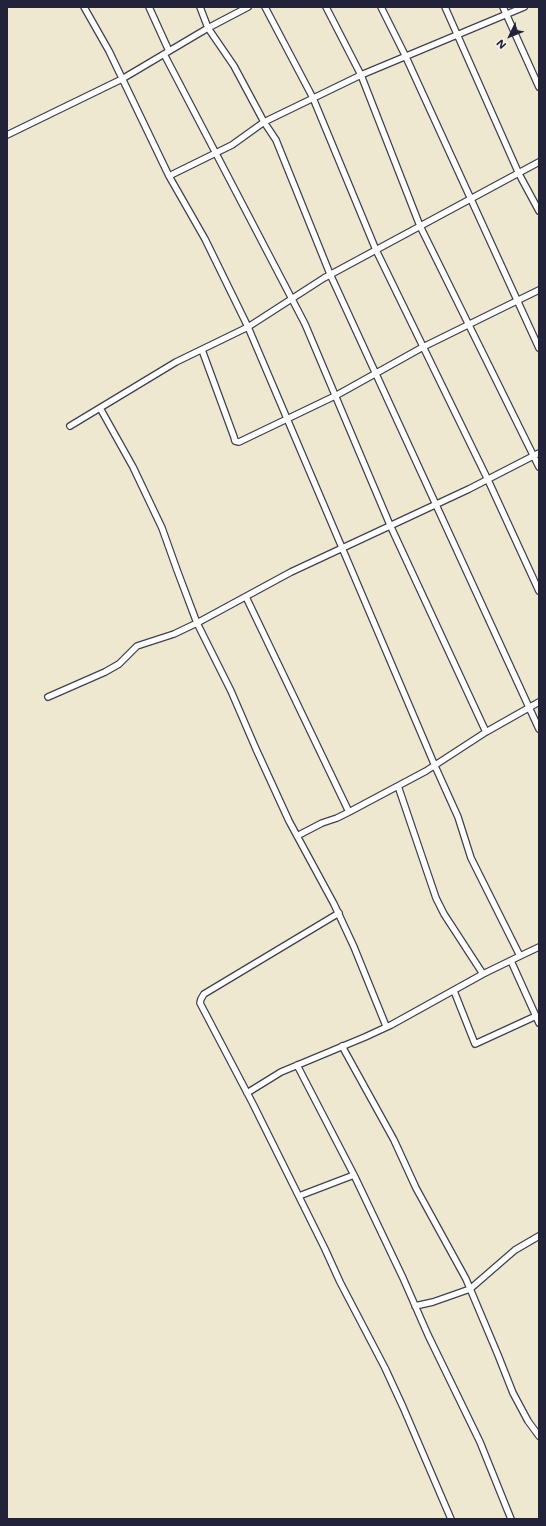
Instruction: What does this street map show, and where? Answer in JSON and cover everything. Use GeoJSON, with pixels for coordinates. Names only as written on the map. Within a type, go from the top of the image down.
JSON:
{"type":"FeatureCollection","features":[{"type":"Feature","properties":{"kind":"street"},"geometry":{"type":"LineString","coordinates":[[84,7],[109,51],[169,176],[205,240],[248,328],[458,817],[471,858],[520,956]]}},
{"type":"Feature","properties":{"kind":"street"},"geometry":{"type":"LineString","coordinates":[[149,7],[167,53],[215,153],[305,324],[337,395],[363,462],[390,525],[486,732]]}},
{"type":"Feature","properties":{"kind":"street"},"geometry":{"type":"LineString","coordinates":[[200,7],[208,28],[234,66],[264,122],[276,140],[330,274],[539,729]]}},
{"type":"Feature","properties":{"kind":"street"},"geometry":{"type":"LineString","coordinates":[[7,135],[122,78],[208,28],[248,7]]}},
{"type":"Feature","properties":{"kind":"street"},"geometry":{"type":"LineString","coordinates":[[265,7],[313,98],[376,250],[488,480],[539,591]]}},
{"type":"Feature","properties":{"kind":"street"},"geometry":{"type":"LineString","coordinates":[[326,7],[361,75],[420,226],[536,455],[539,467]]}},
{"type":"Feature","properties":{"kind":"street"},"geometry":{"type":"LineString","coordinates":[[381,7],[405,55],[539,348]]}},
{"type":"Feature","properties":{"kind":"street"},"geometry":{"type":"LineString","coordinates":[[445,7],[519,174],[539,212]]}},
{"type":"Feature","properties":{"kind":"street"},"geometry":{"type":"LineString","coordinates":[[503,7],[539,87]]}},
{"type":"Feature","properties":{"kind":"street"},"geometry":{"type":"LineString","coordinates":[[169,176],[232,145],[264,122],[361,75],[405,55],[524,7]]}},
{"type":"Feature","properties":{"kind":"street"},"geometry":{"type":"LineString","coordinates":[[70,426],[176,362],[248,328],[330,274],[539,162]]}},
{"type":"Feature","properties":{"kind":"street"},"geometry":{"type":"LineString","coordinates":[[202,350],[236,441],[239,442],[337,395],[424,347],[539,290]]}},
{"type":"Feature","properties":{"kind":"street"},"geometry":{"type":"LineString","coordinates":[[100,408],[133,467],[162,528],[197,623],[231,691],[256,749],[297,836],[339,913],[386,1026]]}},
{"type":"Feature","properties":{"kind":"street"},"geometry":{"type":"LineString","coordinates":[[48,697],[119,664],[137,646],[174,634],[197,623],[291,572],[341,547],[488,480],[536,455]]}},
{"type":"Feature","properties":{"kind":"street"},"geometry":{"type":"LineString","coordinates":[[246,597],[349,812]]}},
{"type":"Feature","properties":{"kind":"street"},"geometry":{"type":"LineString","coordinates":[[297,836],[322,822],[337,818],[349,812],[435,766],[486,732],[539,702]]}},
{"type":"Feature","properties":{"kind":"street"},"geometry":{"type":"LineString","coordinates":[[398,786],[436,898],[444,914],[483,974]]}},
{"type":"Feature","properties":{"kind":"street"},"geometry":{"type":"LineString","coordinates":[[339,913],[204,994],[200,1003],[299,1196],[340,1282],[385,1368],[450,1519]]}},
{"type":"Feature","properties":{"kind":"street"},"geometry":{"type":"LineString","coordinates":[[247,1093],[297,1065],[386,1026],[454,991],[483,974],[539,947]]}},
{"type":"Feature","properties":{"kind":"street"},"geometry":{"type":"LineString","coordinates":[[511,961],[539,1023]]}},
{"type":"Feature","properties":{"kind":"street"},"geometry":{"type":"LineString","coordinates":[[454,991],[476,1044],[536,1016]]}},
{"type":"Feature","properties":{"kind":"street"},"geometry":{"type":"LineString","coordinates":[[342,1046],[394,1140],[416,1188],[470,1289],[513,1393],[528,1421],[539,1436]]}},
{"type":"Feature","properties":{"kind":"street"},"geometry":{"type":"LineString","coordinates":[[297,1065],[354,1175],[403,1278],[480,1442],[511,1519]]}},
{"type":"Feature","properties":{"kind":"street"},"geometry":{"type":"LineString","coordinates":[[299,1196],[354,1175]]}},
{"type":"Feature","properties":{"kind":"street"},"geometry":{"type":"LineString","coordinates":[[415,1306],[433,1302],[470,1289],[515,1250],[539,1236]]}}]}
